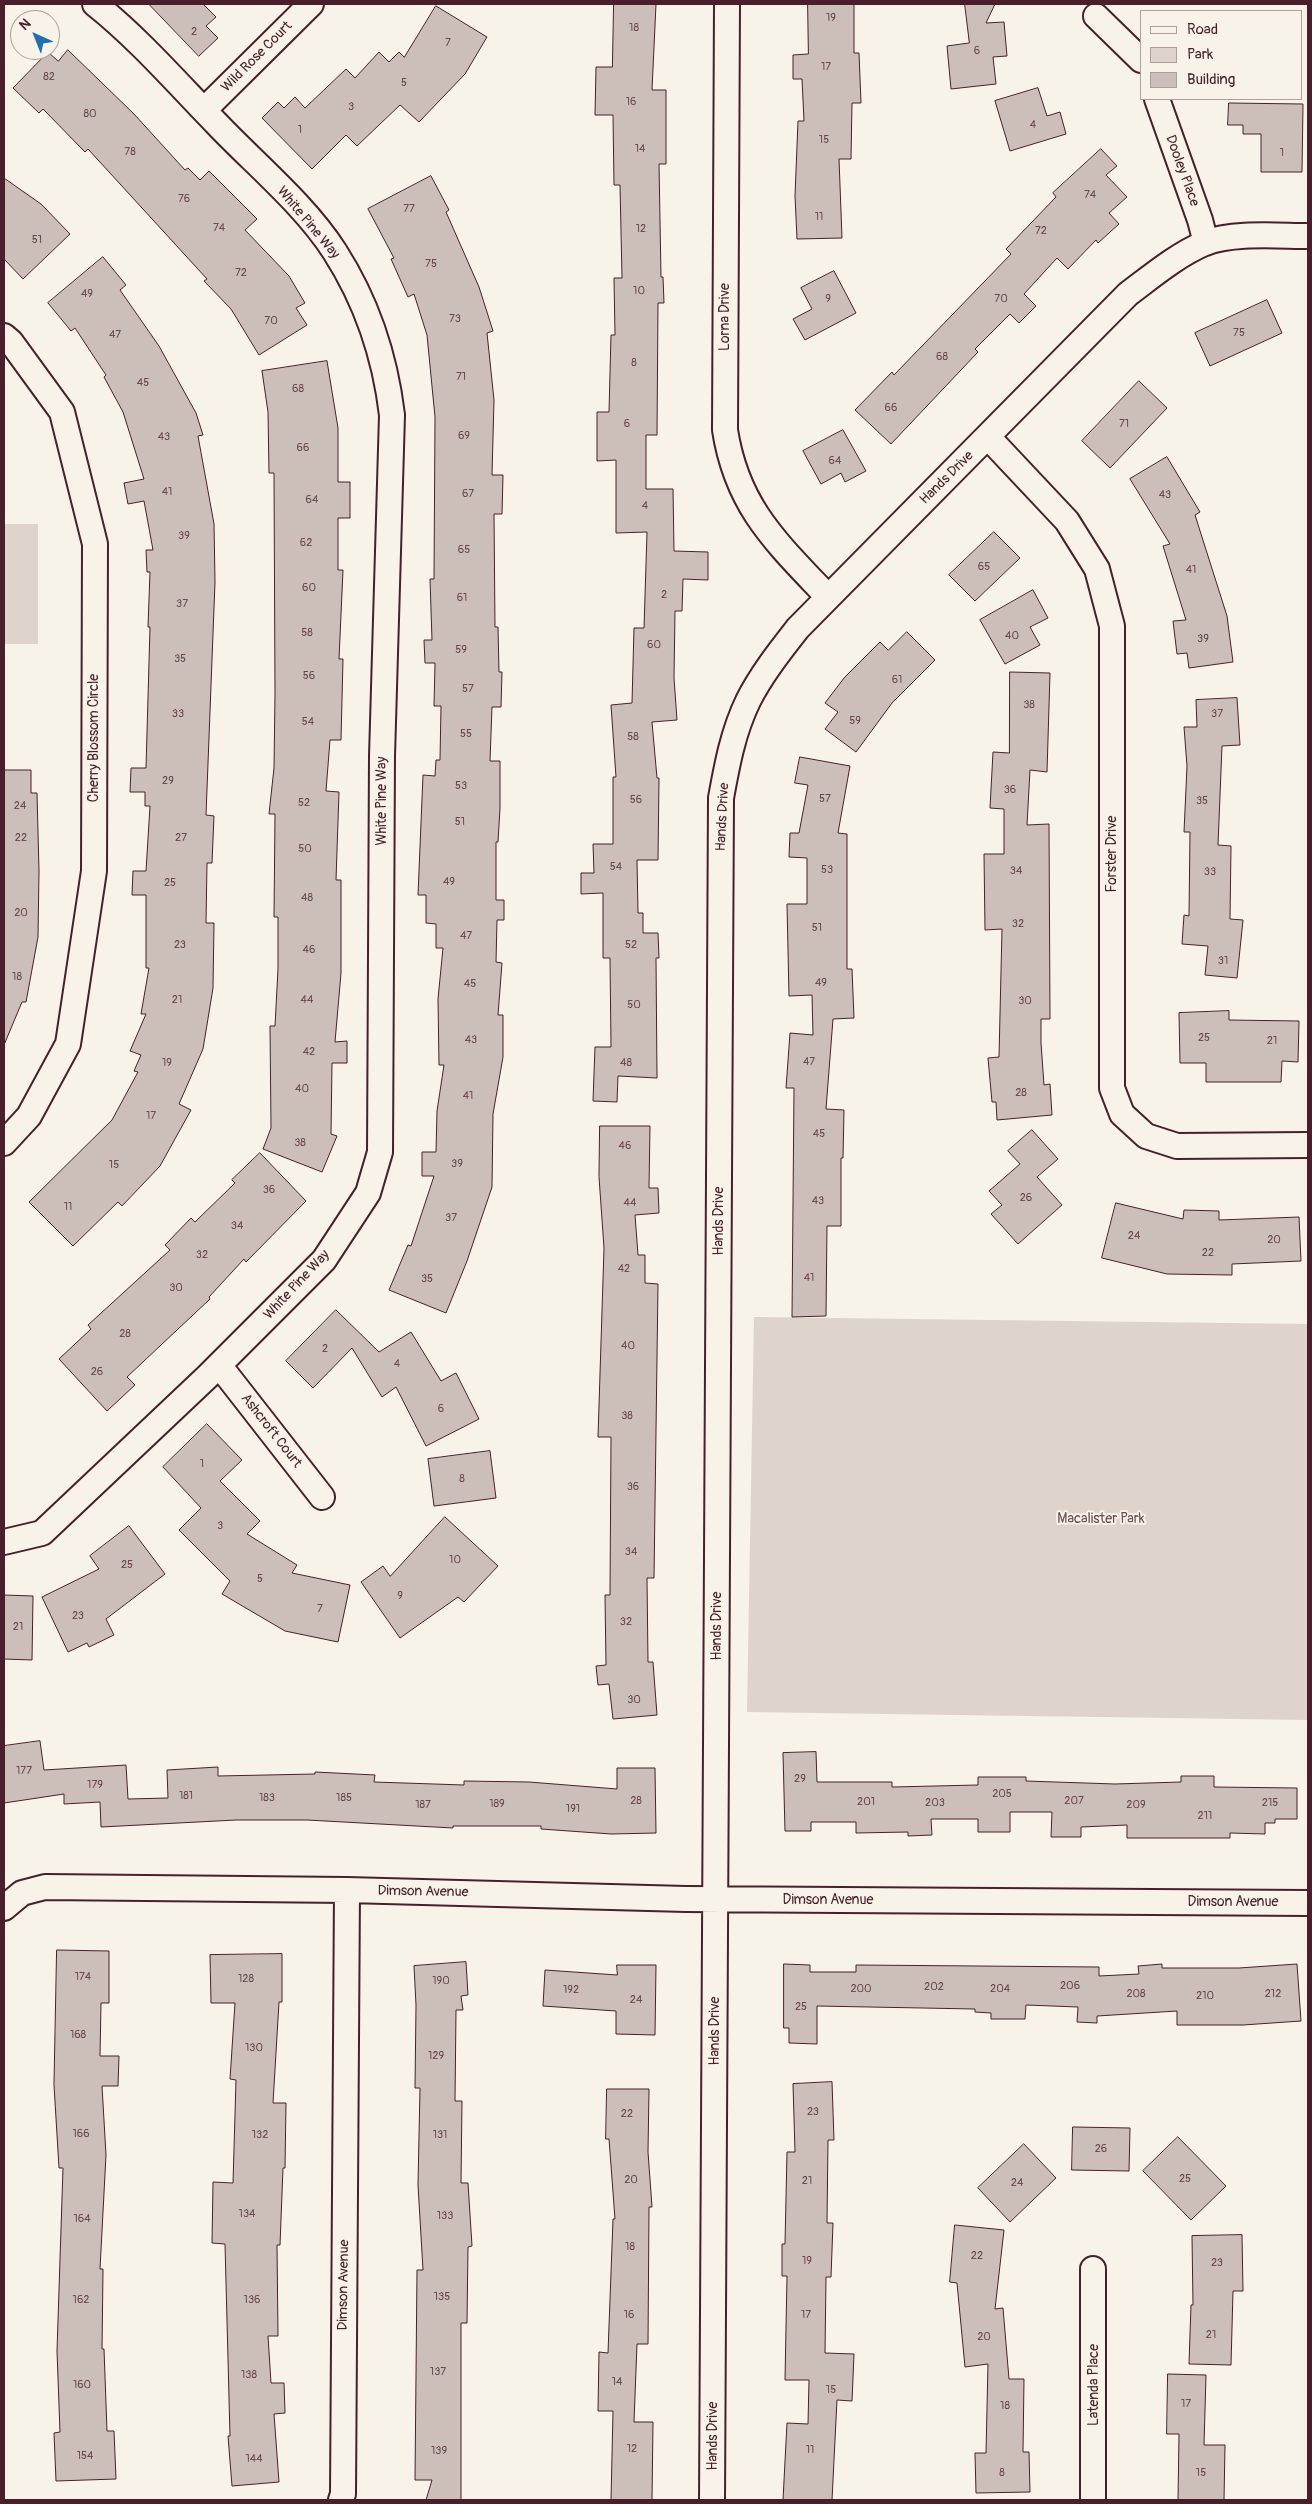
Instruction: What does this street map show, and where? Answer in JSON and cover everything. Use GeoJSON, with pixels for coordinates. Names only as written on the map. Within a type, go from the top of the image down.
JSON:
{"type":"FeatureCollection","features":[{"type":"Feature","properties":{"kind":"street","name":"White Pine Way"},"geometry":{"type":"LineString","coordinates":[[4,1542],[42,1533],[219,1365],[324,1260],[368,1193],[380,1152],[382,756],[392,415],[387,375],[373,329],[359,294],[334,251],[302,212],[204,110],[96,4]]}},
{"type":"Feature","properties":{"kind":"street","name":"Wild Rose Court"},"geometry":{"type":"LineString","coordinates":[[204,110],[311,4]]}},
{"type":"Feature","properties":{"kind":"street","name":"Lorna Drive"},"geometry":{"type":"LineString","coordinates":[[727,4],[725,430],[727,447],[736,478],[749,504],[768,532],[828,597]]}},
{"type":"Feature","properties":{"kind":"street"},"geometry":{"type":"LineString","coordinates":[[1096,16],[1140,59]]}},
{"type":"Feature","properties":{"kind":"street","name":"Dooley Place"},"geometry":{"type":"LineString","coordinates":[[1157,100],[1200,220],[1206,243]]}},
{"type":"Feature","properties":{"kind":"street","name":"Hands Drive"},"geometry":{"type":"LineString","coordinates":[[712,2500],[721,798],[730,749],[748,701],[770,663],[798,628],[1128,294],[1164,268],[1206,243],[1232,238],[1308,236]]}},
{"type":"Feature","properties":{"kind":"street","name":"Cherry Blossom Circle"},"geometry":{"type":"LineString","coordinates":[[4,336],[11,342],[62,412],[95,544],[95,593],[94,871],[68,1044],[29,1116],[4,1143]]}},
{"type":"Feature","properties":{"kind":"street","name":"Forster Drive"},"geometry":{"type":"LineString","coordinates":[[988,437],[1068,521],[1097,569],[1112,626],[1112,1088],[1122,1114],[1146,1136],[1178,1146],[1308,1145]]}},
{"type":"Feature","properties":{"kind":"street","name":"Ashcroft Court"},"geometry":{"type":"LineString","coordinates":[[219,1365],[322,1496]]}},
{"type":"Feature","properties":{"kind":"street","name":"Dimson Avenue"},"geometry":{"type":"LineString","coordinates":[[4,1908],[22,1893],[44,1887],[347,1890],[716,1899],[1308,1903]]}},
{"type":"Feature","properties":{"kind":"street","name":"Dimson Avenue"},"geometry":{"type":"LineString","coordinates":[[341,2500],[343,2484],[347,1890]]}},
{"type":"Feature","properties":{"kind":"street","name":"Latenda Place"},"geometry":{"type":"LineString","coordinates":[[1093,2269],[1093,2500]]}},
{"type":"Feature","properties":{"kind":"green space"},"geometry":{"type":"Polygon","coordinates":[[[4,524],[38,524],[38,644],[4,644],[4,524]]]}},
{"type":"Feature","properties":{"kind":"green space","name":"Macalister Park"},"geometry":{"type":"Polygon","coordinates":[[[754,1317],[1308,1324],[1308,1720],[747,1712],[754,1317]]]}},
{"type":"Feature","properties":{"kind":"building"},"geometry":{"type":"Polygon","coordinates":[[[149,4],[203,4],[216,17],[206,26],[218,38],[199,56],[149,4]]]}},
{"type":"Feature","properties":{"kind":"building"},"geometry":{"type":"Polygon","coordinates":[[[614,4],[656,4],[652,90],[666,90],[666,164],[659,164],[661,277],[663,277],[664,303],[658,303],[657,435],[646,435],[646,489],[673,489],[674,551],[708,552],[708,580],[683,579],[682,611],[675,611],[674,678],[677,720],[652,722],[657,778],[659,778],[658,860],[637,860],[638,913],[643,913],[643,933],[658,933],[659,958],[656,958],[657,1078],[618,1076],[617,1102],[593,1101],[595,1047],[611,1047],[610,958],[603,958],[603,893],[581,894],[581,873],[594,873],[593,844],[613,844],[613,777],[616,777],[611,705],[632,703],[634,628],[644,628],[647,532],[616,533],[616,460],[597,461],[597,412],[609,412],[611,335],[615,335],[614,278],[622,278],[620,185],[614,185],[613,115],[595,115],[596,67],[612,67],[614,4]]]}},
{"type":"Feature","properties":{"kind":"building"},"geometry":{"type":"Polygon","coordinates":[[[808,4],[854,4],[854,53],[859,53],[861,103],[852,103],[851,159],[839,159],[842,238],[797,239],[795,196],[798,121],[804,121],[802,79],[793,79],[793,55],[808,54],[808,4]]]}},
{"type":"Feature","properties":{"kind":"building"},"geometry":{"type":"Polygon","coordinates":[[[965,4],[995,4],[986,23],[1004,22],[1007,56],[993,57],[996,84],[951,89],[947,46],[969,43],[965,4]]]}},
{"type":"Feature","properties":{"kind":"building"},"geometry":{"type":"Polygon","coordinates":[[[436,6],[487,37],[465,74],[419,122],[400,105],[357,146],[346,135],[312,169],[262,118],[278,102],[284,108],[295,97],[305,108],[346,69],[355,78],[379,52],[389,62],[399,52],[404,57],[436,6]]]}},
{"type":"Feature","properties":{"kind":"building"},"geometry":{"type":"Polygon","coordinates":[[[68,50],[134,114],[185,170],[188,168],[200,180],[209,171],[257,219],[245,230],[289,276],[305,303],[296,308],[307,325],[259,355],[231,309],[204,281],[207,279],[88,149],[85,152],[43,109],[39,113],[13,88],[40,60],[58,61],[68,50]]]}},
{"type":"Feature","properties":{"kind":"building"},"geometry":{"type":"Polygon","coordinates":[[[1038,88],[1047,116],[1060,112],[1066,134],[1010,151],[995,101],[1038,88]]]}},
{"type":"Feature","properties":{"kind":"building"},"geometry":{"type":"Polygon","coordinates":[[[1229,103],[1303,104],[1302,172],[1261,172],[1261,134],[1243,134],[1243,125],[1228,125],[1229,103]]]}},
{"type":"Feature","properties":{"kind":"building"},"geometry":{"type":"Polygon","coordinates":[[[1101,149],[1117,166],[1106,175],[1127,197],[1109,213],[1119,224],[1098,243],[1096,240],[1068,269],[1057,258],[1024,294],[1036,306],[1019,323],[1010,314],[975,349],[978,352],[891,444],[855,410],[892,372],[894,375],[1011,254],[1006,249],[1056,197],[1053,193],[1101,149]]]}},
{"type":"Feature","properties":{"kind":"building"},"geometry":{"type":"Polygon","coordinates":[[[431,176],[449,210],[446,212],[479,287],[493,331],[487,333],[494,400],[492,475],[503,475],[502,514],[494,514],[495,627],[498,627],[499,672],[502,672],[501,707],[492,707],[490,761],[500,761],[500,808],[498,842],[496,842],[496,900],[504,900],[504,920],[497,920],[496,962],[502,963],[498,1015],[503,1015],[503,1057],[493,1114],[492,1187],[467,1261],[446,1313],[389,1290],[408,1245],[411,1246],[434,1176],[422,1176],[422,1152],[436,1152],[437,1111],[444,1065],[439,1065],[438,999],[443,948],[436,948],[436,924],[426,923],[426,895],[418,895],[423,775],[435,776],[436,760],[440,760],[441,706],[434,706],[435,663],[425,663],[424,640],[432,640],[430,579],[434,579],[435,417],[427,335],[414,294],[408,297],[391,259],[394,258],[368,209],[431,176]]]}},
{"type":"Feature","properties":{"kind":"building"},"geometry":{"type":"Polygon","coordinates":[[[4,178],[41,204],[70,234],[23,279],[4,259],[4,178]]]}},
{"type":"Feature","properties":{"kind":"building"},"geometry":{"type":"Polygon","coordinates":[[[103,257],[126,285],[120,290],[159,346],[196,413],[203,435],[198,436],[214,524],[215,582],[206,815],[214,816],[212,863],[207,863],[206,923],[214,923],[213,988],[203,1049],[179,1104],[191,1110],[160,1166],[122,1206],[118,1202],[73,1246],[29,1202],[112,1120],[138,1072],[134,1071],[141,1055],[130,1051],[146,1014],[141,1014],[149,968],[146,968],[146,895],[132,895],[133,871],[146,871],[150,806],[145,806],[145,792],[130,792],[131,768],[146,768],[150,572],[147,572],[146,550],[153,550],[144,501],[128,504],[124,483],[144,479],[123,412],[104,377],[106,375],[75,328],[71,331],[48,303],[103,257]]]}},
{"type":"Feature","properties":{"kind":"building"},"geometry":{"type":"Polygon","coordinates":[[[834,271],[856,313],[805,340],[793,319],[812,309],[801,288],[834,271]]]}},
{"type":"Feature","properties":{"kind":"building"},"geometry":{"type":"Polygon","coordinates":[[[1267,300],[1282,333],[1210,366],[1195,333],[1267,300]]]}},
{"type":"Feature","properties":{"kind":"building"},"geometry":{"type":"Polygon","coordinates":[[[327,361],[338,428],[338,482],[350,482],[350,518],[338,518],[338,570],[343,570],[339,659],[343,659],[341,740],[330,740],[326,791],[339,792],[336,880],[341,880],[341,973],[335,1042],[347,1041],[347,1063],[332,1063],[331,1134],[337,1136],[322,1172],[263,1149],[271,1128],[270,1026],[275,1026],[278,917],[274,917],[275,814],[269,814],[274,768],[274,473],[269,473],[268,412],[262,371],[327,361]]]}},
{"type":"Feature","properties":{"kind":"building"},"geometry":{"type":"Polygon","coordinates":[[[1139,381],[1167,408],[1110,468],[1082,441],[1139,381]]]}},
{"type":"Feature","properties":{"kind":"building"},"geometry":{"type":"Polygon","coordinates":[[[843,430],[866,471],[845,482],[841,473],[821,484],[803,451],[843,430]]]}},
{"type":"Feature","properties":{"kind":"building"},"geometry":{"type":"Polygon","coordinates":[[[1167,457],[1200,512],[1195,515],[1227,616],[1233,662],[1189,668],[1187,653],[1177,654],[1173,621],[1186,620],[1163,546],[1170,544],[1130,479],[1167,457]]]}},
{"type":"Feature","properties":{"kind":"building"},"geometry":{"type":"Polygon","coordinates":[[[994,532],[1020,558],[975,601],[949,575],[994,532]]]}},
{"type":"Feature","properties":{"kind":"building"},"geometry":{"type":"Polygon","coordinates":[[[1033,590],[1048,618],[1030,627],[1040,645],[1005,664],[980,620],[1033,590]]]}},
{"type":"Feature","properties":{"kind":"building"},"geometry":{"type":"Polygon","coordinates":[[[907,632],[935,660],[892,703],[856,752],[825,729],[838,712],[825,703],[844,678],[880,642],[888,650],[907,632]]]}},
{"type":"Feature","properties":{"kind":"building"},"geometry":{"type":"Polygon","coordinates":[[[1010,672],[1050,673],[1047,772],[1030,770],[1027,825],[1049,824],[1050,1019],[1041,1019],[1041,1043],[1044,1085],[1050,1084],[1052,1115],[997,1120],[996,1102],[992,1102],[988,1058],[999,1057],[1002,929],[985,930],[984,854],[1004,854],[1004,809],[990,808],[993,752],[1009,753],[1010,672]]]}},
{"type":"Feature","properties":{"kind":"building"},"geometry":{"type":"Polygon","coordinates":[[[1237,698],[1240,745],[1222,746],[1218,845],[1231,846],[1230,919],[1243,920],[1237,978],[1205,975],[1208,946],[1182,944],[1184,915],[1189,916],[1190,832],[1184,832],[1187,766],[1184,727],[1197,727],[1196,700],[1237,698]]]}},
{"type":"Feature","properties":{"kind":"building"},"geometry":{"type":"Polygon","coordinates":[[[800,757],[850,766],[838,833],[847,834],[847,969],[852,969],[854,1018],[833,1019],[826,1109],[844,1110],[843,1158],[841,1158],[841,1226],[827,1226],[826,1316],[792,1317],[794,1088],[786,1088],[790,1033],[813,1035],[812,995],[789,996],[787,904],[807,904],[807,858],[789,857],[790,833],[799,833],[808,785],[795,783],[800,757]]]}},
{"type":"Feature","properties":{"kind":"building"},"geometry":{"type":"Polygon","coordinates":[[[4,770],[31,770],[31,793],[37,793],[39,871],[38,937],[26,1002],[22,1002],[4,1045],[4,770]]]}},
{"type":"Feature","properties":{"kind":"building"},"geometry":{"type":"Polygon","coordinates":[[[1229,1011],[1229,1020],[1299,1021],[1298,1062],[1282,1061],[1281,1082],[1206,1082],[1206,1063],[1180,1063],[1179,1013],[1229,1011]]]}},
{"type":"Feature","properties":{"kind":"building"},"geometry":{"type":"Polygon","coordinates":[[[600,1126],[650,1126],[649,1188],[658,1188],[659,1213],[635,1215],[638,1255],[645,1255],[645,1283],[658,1284],[654,1578],[647,1578],[648,1662],[653,1662],[657,1715],[613,1719],[609,1684],[598,1685],[596,1666],[606,1665],[605,1595],[610,1595],[611,1437],[598,1437],[604,1248],[599,1177],[600,1126]]]}},
{"type":"Feature","properties":{"kind":"building"},"geometry":{"type":"Polygon","coordinates":[[[1032,1130],[1058,1159],[1037,1177],[1062,1205],[1018,1244],[991,1214],[1002,1205],[989,1191],[1020,1164],[1008,1151],[1032,1130]]]}},
{"type":"Feature","properties":{"kind":"building"},"geometry":{"type":"Polygon","coordinates":[[[260,1153],[306,1201],[246,1262],[244,1259],[209,1297],[210,1299],[127,1377],[135,1385],[107,1411],[59,1359],[91,1329],[88,1325],[170,1250],[165,1245],[191,1218],[195,1222],[235,1183],[232,1180],[260,1153]]]}},
{"type":"Feature","properties":{"kind":"building"},"geometry":{"type":"Polygon","coordinates":[[[1116,1203],[1183,1219],[1184,1210],[1219,1211],[1219,1220],[1299,1217],[1301,1261],[1232,1264],[1232,1275],[1167,1274],[1102,1258],[1116,1203]]]}},
{"type":"Feature","properties":{"kind":"building"},"geometry":{"type":"Polygon","coordinates":[[[336,1310],[379,1352],[411,1332],[441,1381],[456,1373],[479,1419],[426,1446],[396,1387],[382,1397],[352,1348],[313,1388],[286,1361],[336,1310]]]}},
{"type":"Feature","properties":{"kind":"building"},"geometry":{"type":"Polygon","coordinates":[[[207,1424],[242,1460],[220,1481],[260,1521],[247,1534],[297,1565],[292,1573],[350,1585],[338,1642],[285,1631],[222,1594],[230,1581],[179,1530],[201,1508],[163,1467],[207,1424]]]}},
{"type":"Feature","properties":{"kind":"building"},"geometry":{"type":"Polygon","coordinates":[[[490,1451],[496,1498],[434,1506],[428,1459],[490,1451]]]}},
{"type":"Feature","properties":{"kind":"building"},"geometry":{"type":"Polygon","coordinates":[[[445,1517],[498,1566],[464,1602],[458,1597],[400,1638],[361,1582],[383,1566],[390,1576],[445,1517]]]}},
{"type":"Feature","properties":{"kind":"building"},"geometry":{"type":"Polygon","coordinates":[[[129,1526],[165,1574],[106,1619],[114,1635],[89,1647],[87,1643],[68,1652],[42,1597],[99,1569],[90,1556],[129,1526]]]}},
{"type":"Feature","properties":{"kind":"building"},"geometry":{"type":"Polygon","coordinates":[[[4,1595],[33,1596],[32,1660],[4,1659],[4,1595]]]}},
{"type":"Feature","properties":{"kind":"building"},"geometry":{"type":"Polygon","coordinates":[[[40,1741],[44,1770],[126,1765],[128,1799],[168,1798],[167,1770],[218,1767],[218,1776],[315,1774],[315,1772],[375,1775],[374,1782],[464,1785],[464,1781],[529,1782],[617,1789],[617,1768],[655,1768],[656,1833],[611,1834],[541,1829],[541,1826],[453,1826],[453,1828],[307,1820],[236,1820],[101,1827],[100,1802],[64,1804],[64,1794],[4,1803],[4,1746],[40,1741]]]}},
{"type":"Feature","properties":{"kind":"building"},"geometry":{"type":"Polygon","coordinates":[[[816,1752],[817,1782],[892,1782],[892,1787],[978,1785],[978,1777],[1026,1777],[1026,1781],[1115,1784],[1181,1782],[1181,1776],[1214,1776],[1214,1787],[1297,1788],[1297,1819],[1275,1819],[1275,1823],[1265,1823],[1265,1834],[1230,1833],[1230,1838],[1127,1838],[1127,1825],[1081,1827],[1081,1837],[1051,1837],[1052,1812],[1010,1812],[1010,1832],[978,1832],[978,1819],[931,1819],[932,1835],[908,1836],[908,1832],[856,1833],[856,1822],[811,1822],[811,1831],[785,1831],[783,1753],[816,1752]]]}},
{"type":"Feature","properties":{"kind":"building"},"geometry":{"type":"Polygon","coordinates":[[[57,1950],[109,1951],[109,2003],[101,2003],[100,2056],[119,2056],[118,2086],[102,2086],[106,2155],[100,2269],[103,2269],[102,2349],[104,2349],[107,2431],[114,2431],[116,2479],[56,2481],[54,2433],[60,2432],[57,2351],[63,2168],[59,2168],[54,2085],[57,1950]]]}},
{"type":"Feature","properties":{"kind":"building"},"geometry":{"type":"Polygon","coordinates":[[[282,1954],[282,2002],[279,2002],[273,2103],[286,2103],[285,2168],[283,2168],[280,2245],[277,2245],[278,2336],[268,2336],[271,2383],[284,2383],[285,2413],[274,2414],[279,2482],[232,2486],[228,2436],[230,2436],[225,2244],[212,2243],[213,2182],[233,2183],[236,2080],[230,2079],[235,2003],[211,2003],[210,1955],[282,1954]]]}},
{"type":"Feature","properties":{"kind":"building"},"geometry":{"type":"Polygon","coordinates":[[[466,1962],[468,1995],[461,1996],[463,2010],[456,2010],[455,2101],[462,2101],[461,2183],[468,2183],[472,2246],[468,2247],[467,2323],[461,2323],[461,2500],[426,2500],[432,2480],[415,2480],[417,2270],[423,2270],[418,2185],[420,2088],[415,2088],[416,2005],[414,1966],[466,1962]]]}},
{"type":"Feature","properties":{"kind":"building"},"geometry":{"type":"Polygon","coordinates":[[[784,1964],[810,1965],[810,1972],[856,1972],[856,1965],[1099,1967],[1099,1976],[1139,1974],[1138,1966],[1162,1964],[1162,1968],[1239,1968],[1297,1964],[1301,2021],[1243,2025],[1177,2025],[1177,2011],[1097,2016],[1097,2023],[1077,2022],[1078,2007],[1026,2005],[1025,2019],[991,2019],[991,2013],[975,2012],[975,2009],[817,2006],[817,2044],[789,2043],[789,2028],[784,2028],[784,1964]]]}},
{"type":"Feature","properties":{"kind":"building"},"geometry":{"type":"Polygon","coordinates":[[[617,1965],[656,1965],[655,2035],[616,2034],[616,2011],[543,2006],[545,1970],[617,1975],[617,1965]]]}},
{"type":"Feature","properties":{"kind":"building"},"geometry":{"type":"Polygon","coordinates":[[[832,2082],[834,2140],[828,2140],[827,2223],[833,2223],[831,2277],[826,2277],[825,2353],[854,2354],[852,2401],[837,2400],[832,2500],[783,2500],[787,2423],[808,2424],[809,2380],[785,2380],[787,2276],[782,2276],[782,2244],[785,2244],[787,2152],[795,2152],[793,2084],[832,2082]]]}},
{"type":"Feature","properties":{"kind":"building"},"geometry":{"type":"Polygon","coordinates":[[[607,2089],[649,2089],[648,2152],[652,2207],[649,2207],[648,2344],[637,2344],[634,2422],[653,2422],[652,2500],[611,2500],[613,2411],[598,2411],[599,2352],[608,2353],[613,2219],[615,2219],[609,2139],[606,2139],[607,2089]]]}},
{"type":"Feature","properties":{"kind":"building"},"geometry":{"type":"Polygon","coordinates":[[[1073,2127],[1130,2128],[1129,2171],[1072,2170],[1073,2127]]]}},
{"type":"Feature","properties":{"kind":"building"},"geometry":{"type":"Polygon","coordinates":[[[1178,2137],[1226,2186],[1191,2220],[1143,2171],[1178,2137]]]}},
{"type":"Feature","properties":{"kind":"building"},"geometry":{"type":"Polygon","coordinates":[[[1024,2144],[1056,2178],[1010,2222],[978,2188],[1024,2144]]]}},
{"type":"Feature","properties":{"kind":"building"},"geometry":{"type":"Polygon","coordinates":[[[955,2225],[1004,2230],[995,2309],[1003,2308],[1009,2379],[1024,2379],[1023,2452],[1029,2452],[1030,2492],[976,2493],[975,2453],[986,2453],[988,2364],[965,2367],[957,2283],[950,2282],[955,2225]]]}},
{"type":"Feature","properties":{"kind":"building"},"geometry":{"type":"Polygon","coordinates":[[[1242,2235],[1243,2291],[1233,2291],[1231,2365],[1189,2364],[1191,2305],[1193,2305],[1192,2236],[1242,2235]]]}},
{"type":"Feature","properties":{"kind":"building"},"geometry":{"type":"Polygon","coordinates":[[[1168,2374],[1206,2375],[1204,2445],[1225,2445],[1224,2500],[1178,2500],[1179,2434],[1167,2434],[1168,2374]]]}}]}
